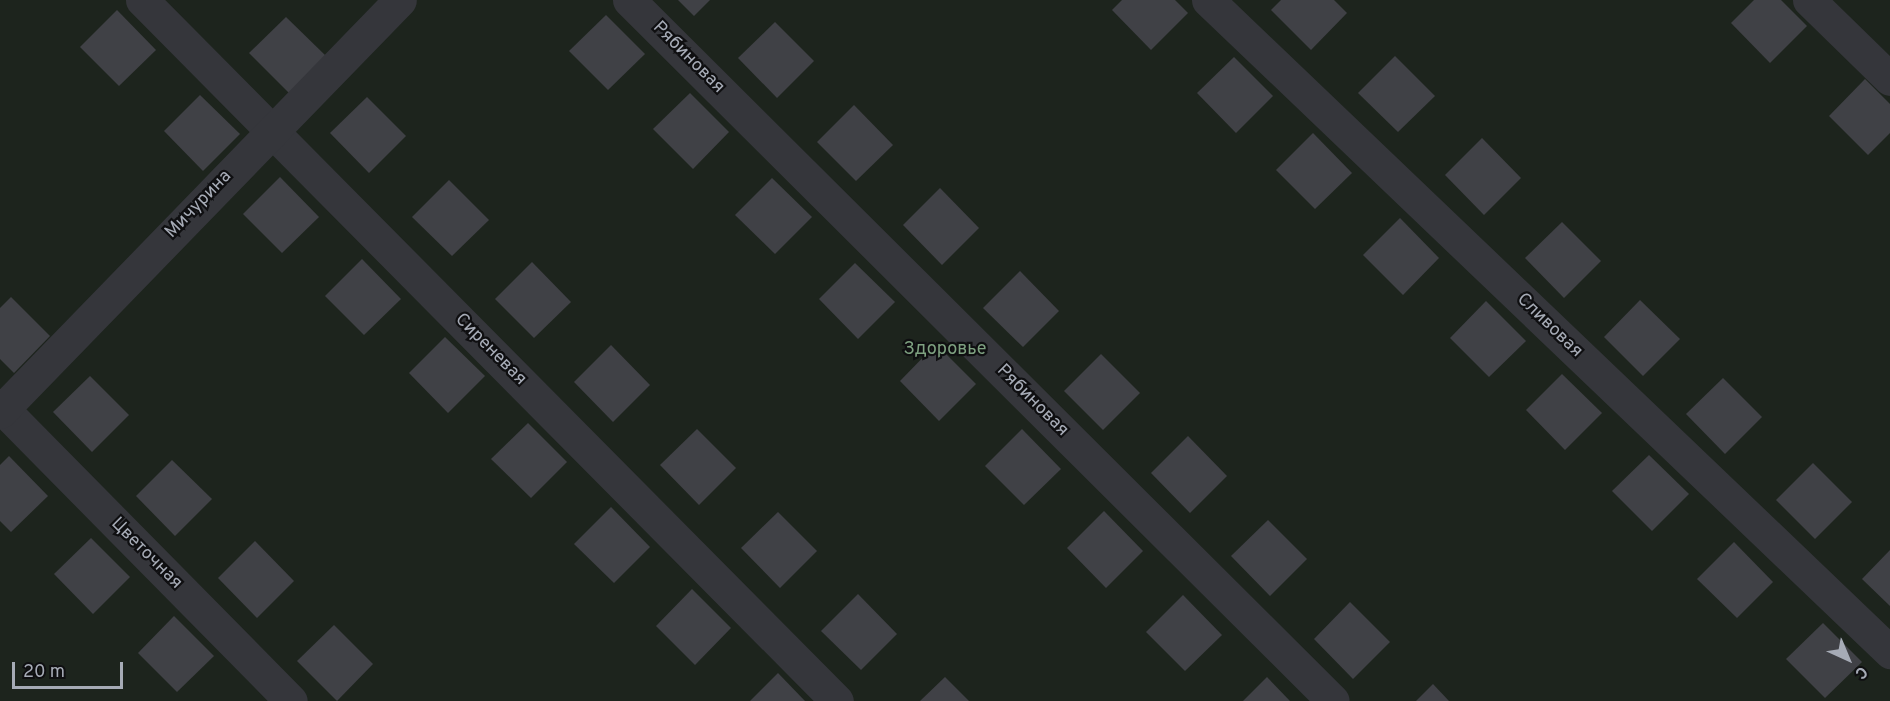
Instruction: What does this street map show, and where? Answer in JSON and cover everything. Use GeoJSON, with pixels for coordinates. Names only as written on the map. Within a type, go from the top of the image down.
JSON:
{"type":"FeatureCollection","features":[{"type":"Feature","properties":{"kind":"street","name":"Сиреневая"},"geometry":{"type":"LineString","coordinates":[[142,0],[837,701]]}},
{"type":"Feature","properties":{"kind":"street","name":"Мичурина"},"geometry":{"type":"LineString","coordinates":[[1,409],[400,0]]}},
{"type":"Feature","properties":{"kind":"street","name":"Рябиновая"},"geometry":{"type":"LineString","coordinates":[[629,0],[1333,701]]}},
{"type":"Feature","properties":{"kind":"street","name":"Сливовая"},"geometry":{"type":"LineString","coordinates":[[1208,0],[1890,652]]}},
{"type":"Feature","properties":{"kind":"street"},"geometry":{"type":"LineString","coordinates":[[1809,0],[1890,79]]}},
{"type":"Feature","properties":{"kind":"street","name":"Цветочная"},"geometry":{"type":"LineString","coordinates":[[1,409],[291,701]]}},
{"type":"Feature","properties":{"kind":"green space","name":"Здоровье"},"geometry":{"type":"Polygon","coordinates":[[[0,0],[1890,0],[1890,701],[0,701],[0,0]]]}},
{"type":"Feature","properties":{"kind":"building"},"geometry":{"type":"Polygon","coordinates":[[[678,0],[710,0],[694,16],[678,0]]]}},
{"type":"Feature","properties":{"kind":"building"},"geometry":{"type":"Polygon","coordinates":[[[1122,0],[1175,0],[1188,13],[1151,50],[1112,10],[1122,0]]]}},
{"type":"Feature","properties":{"kind":"building"},"geometry":{"type":"Polygon","coordinates":[[[1281,0],[1334,0],[1347,13],[1311,50],[1271,10],[1281,0]]]}},
{"type":"Feature","properties":{"kind":"building"},"geometry":{"type":"Polygon","coordinates":[[[1754,0],[1781,0],[1807,26],[1770,63],[1731,23],[1754,0]]]}},
{"type":"Feature","properties":{"kind":"building"},"geometry":{"type":"Polygon","coordinates":[[[117,10],[156,50],[119,86],[80,47],[117,10]]]}},
{"type":"Feature","properties":{"kind":"building"},"geometry":{"type":"Polygon","coordinates":[[[606,15],[645,54],[608,90],[569,51],[606,15]]]}},
{"type":"Feature","properties":{"kind":"building"},"geometry":{"type":"Polygon","coordinates":[[[286,17],[326,56],[289,93],[249,53],[286,17]]]}},
{"type":"Feature","properties":{"kind":"building"},"geometry":{"type":"Polygon","coordinates":[[[775,22],[814,61],[777,98],[738,58],[775,22]]]}},
{"type":"Feature","properties":{"kind":"building"},"geometry":{"type":"Polygon","coordinates":[[[1395,56],[1435,96],[1398,132],[1358,93],[1395,56]]]}},
{"type":"Feature","properties":{"kind":"building"},"geometry":{"type":"Polygon","coordinates":[[[1234,57],[1273,96],[1236,133],[1197,93],[1234,57]]]}},
{"type":"Feature","properties":{"kind":"building"},"geometry":{"type":"Polygon","coordinates":[[[1865,79],[1890,104],[1890,133],[1868,155],[1829,116],[1865,79]]]}},
{"type":"Feature","properties":{"kind":"building"},"geometry":{"type":"Polygon","coordinates":[[[690,93],[729,132],[693,169],[653,129],[690,93]]]}},
{"type":"Feature","properties":{"kind":"building"},"geometry":{"type":"Polygon","coordinates":[[[200,95],[240,134],[203,171],[164,131],[200,95]]]}},
{"type":"Feature","properties":{"kind":"building"},"geometry":{"type":"Polygon","coordinates":[[[367,97],[406,136],[369,173],[330,133],[367,97]]]}},
{"type":"Feature","properties":{"kind":"building"},"geometry":{"type":"Polygon","coordinates":[[[854,105],[893,145],[856,181],[817,142],[854,105]]]}},
{"type":"Feature","properties":{"kind":"building"},"geometry":{"type":"Polygon","coordinates":[[[1313,133],[1352,173],[1315,209],[1276,170],[1313,133]]]}},
{"type":"Feature","properties":{"kind":"building"},"geometry":{"type":"Polygon","coordinates":[[[1482,138],[1521,178],[1484,215],[1445,175],[1482,138]]]}},
{"type":"Feature","properties":{"kind":"building"},"geometry":{"type":"Polygon","coordinates":[[[280,177],[319,217],[282,253],[243,214],[280,177]]]}},
{"type":"Feature","properties":{"kind":"building"},"geometry":{"type":"Polygon","coordinates":[[[772,178],[812,217],[775,254],[735,215],[772,178]]]}},
{"type":"Feature","properties":{"kind":"building"},"geometry":{"type":"Polygon","coordinates":[[[449,180],[489,220],[452,256],[412,217],[449,180]]]}},
{"type":"Feature","properties":{"kind":"building"},"geometry":{"type":"Polygon","coordinates":[[[940,188],[979,228],[942,265],[903,225],[940,188]]]}},
{"type":"Feature","properties":{"kind":"building"},"geometry":{"type":"Polygon","coordinates":[[[1400,218],[1439,258],[1403,295],[1363,255],[1400,218]]]}},
{"type":"Feature","properties":{"kind":"building"},"geometry":{"type":"Polygon","coordinates":[[[1562,222],[1601,261],[1564,298],[1525,258],[1562,222]]]}},
{"type":"Feature","properties":{"kind":"building"},"geometry":{"type":"Polygon","coordinates":[[[362,259],[401,299],[364,335],[325,296],[362,259]]]}},
{"type":"Feature","properties":{"kind":"building"},"geometry":{"type":"Polygon","coordinates":[[[532,262],[571,302],[534,338],[495,299],[532,262]]]}},
{"type":"Feature","properties":{"kind":"building"},"geometry":{"type":"Polygon","coordinates":[[[855,263],[895,302],[858,339],[819,299],[855,263]]]}},
{"type":"Feature","properties":{"kind":"building"},"geometry":{"type":"Polygon","coordinates":[[[1020,271],[1059,311],[1023,347],[983,308],[1020,271]]]}},
{"type":"Feature","properties":{"kind":"building"},"geometry":{"type":"Polygon","coordinates":[[[11,297],[50,336],[14,373],[0,359],[0,308],[11,297]]]}},
{"type":"Feature","properties":{"kind":"building"},"geometry":{"type":"Polygon","coordinates":[[[1640,300],[1680,339],[1643,376],[1604,337],[1640,300]]]}},
{"type":"Feature","properties":{"kind":"building"},"geometry":{"type":"Polygon","coordinates":[[[1486,301],[1526,341],[1489,377],[1450,338],[1486,301]]]}},
{"type":"Feature","properties":{"kind":"building"},"geometry":{"type":"Polygon","coordinates":[[[445,337],[485,376],[448,413],[409,373],[445,337]]]}},
{"type":"Feature","properties":{"kind":"building"},"geometry":{"type":"Polygon","coordinates":[[[936,344],[976,384],[939,421],[900,381],[936,344]]]}},
{"type":"Feature","properties":{"kind":"building"},"geometry":{"type":"Polygon","coordinates":[[[611,345],[650,385],[613,422],[574,382],[611,345]]]}},
{"type":"Feature","properties":{"kind":"building"},"geometry":{"type":"Polygon","coordinates":[[[1101,354],[1140,393],[1103,430],[1064,391],[1101,354]]]}},
{"type":"Feature","properties":{"kind":"building"},"geometry":{"type":"Polygon","coordinates":[[[1562,374],[1602,413],[1565,450],[1526,410],[1562,374]]]}},
{"type":"Feature","properties":{"kind":"building"},"geometry":{"type":"Polygon","coordinates":[[[90,376],[129,415],[92,452],[53,412],[90,376]]]}},
{"type":"Feature","properties":{"kind":"building"},"geometry":{"type":"Polygon","coordinates":[[[1723,378],[1762,417],[1725,454],[1686,414],[1723,378]]]}},
{"type":"Feature","properties":{"kind":"building"},"geometry":{"type":"Polygon","coordinates":[[[528,423],[567,462],[531,498],[491,459],[528,423]]]}},
{"type":"Feature","properties":{"kind":"building"},"geometry":{"type":"Polygon","coordinates":[[[697,429],[736,468],[699,505],[660,465],[697,429]]]}},
{"type":"Feature","properties":{"kind":"building"},"geometry":{"type":"Polygon","coordinates":[[[1022,429],[1061,469],[1024,505],[985,466],[1022,429]]]}},
{"type":"Feature","properties":{"kind":"building"},"geometry":{"type":"Polygon","coordinates":[[[1188,436],[1227,476],[1190,513],[1151,473],[1188,436]]]}},
{"type":"Feature","properties":{"kind":"building"},"geometry":{"type":"Polygon","coordinates":[[[1649,455],[1689,494],[1652,531],[1612,491],[1649,455]]]}},
{"type":"Feature","properties":{"kind":"building"},"geometry":{"type":"Polygon","coordinates":[[[9,456],[48,496],[11,532],[0,521],[0,465],[9,456]]]}},
{"type":"Feature","properties":{"kind":"building"},"geometry":{"type":"Polygon","coordinates":[[[172,460],[212,499],[175,536],[136,496],[172,460]]]}},
{"type":"Feature","properties":{"kind":"building"},"geometry":{"type":"Polygon","coordinates":[[[1813,463],[1852,502],[1815,539],[1776,500],[1813,463]]]}},
{"type":"Feature","properties":{"kind":"building"},"geometry":{"type":"Polygon","coordinates":[[[611,507],[650,547],[614,583],[574,544],[611,507]]]}},
{"type":"Feature","properties":{"kind":"building"},"geometry":{"type":"Polygon","coordinates":[[[1104,511],[1143,551],[1106,588],[1067,548],[1104,511]]]}},
{"type":"Feature","properties":{"kind":"building"},"geometry":{"type":"Polygon","coordinates":[[[778,512],[817,551],[780,588],[741,548],[778,512]]]}},
{"type":"Feature","properties":{"kind":"building"},"geometry":{"type":"Polygon","coordinates":[[[1268,520],[1307,559],[1270,596],[1231,556],[1268,520]]]}},
{"type":"Feature","properties":{"kind":"building"},"geometry":{"type":"Polygon","coordinates":[[[91,538],[130,577],[93,614],[54,574],[91,538]]]}},
{"type":"Feature","properties":{"kind":"building"},"geometry":{"type":"Polygon","coordinates":[[[255,541],[294,581],[257,618],[218,578],[255,541]]]}},
{"type":"Feature","properties":{"kind":"building"},"geometry":{"type":"Polygon","coordinates":[[[1734,542],[1773,582],[1737,618],[1697,579],[1734,542]]]}},
{"type":"Feature","properties":{"kind":"building"},"geometry":{"type":"Polygon","coordinates":[[[1890,550],[1890,606],[1862,579],[1890,550]]]}},
{"type":"Feature","properties":{"kind":"building"},"geometry":{"type":"Polygon","coordinates":[[[692,589],[731,628],[695,665],[656,626],[692,589]]]}},
{"type":"Feature","properties":{"kind":"building"},"geometry":{"type":"Polygon","coordinates":[[[858,594],[897,634],[861,670],[821,631],[858,594]]]}},
{"type":"Feature","properties":{"kind":"building"},"geometry":{"type":"Polygon","coordinates":[[[1183,595],[1222,635],[1185,671],[1146,632],[1183,595]]]}},
{"type":"Feature","properties":{"kind":"building"},"geometry":{"type":"Polygon","coordinates":[[[1350,602],[1390,642],[1353,679],[1314,639],[1350,602]]]}},
{"type":"Feature","properties":{"kind":"building"},"geometry":{"type":"Polygon","coordinates":[[[174,616],[214,656],[177,692],[138,653],[174,616]]]}},
{"type":"Feature","properties":{"kind":"building"},"geometry":{"type":"Polygon","coordinates":[[[1823,623],[1862,662],[1825,698],[1786,659],[1823,623]]]}},
{"type":"Feature","properties":{"kind":"building"},"geometry":{"type":"Polygon","coordinates":[[[334,625],[373,664],[337,701],[297,661],[334,625]]]}},
{"type":"Feature","properties":{"kind":"building"},"geometry":{"type":"Polygon","coordinates":[[[778,673],[805,701],[750,701],[778,673]]]}},
{"type":"Feature","properties":{"kind":"building"},"geometry":{"type":"Polygon","coordinates":[[[945,677],[969,701],[920,701],[945,677]]]}},
{"type":"Feature","properties":{"kind":"building"},"geometry":{"type":"Polygon","coordinates":[[[1267,677],[1290,701],[1243,701],[1267,677]]]}},
{"type":"Feature","properties":{"kind":"building"},"geometry":{"type":"Polygon","coordinates":[[[1433,684],[1449,701],[1416,701],[1433,684]]]}}]}
